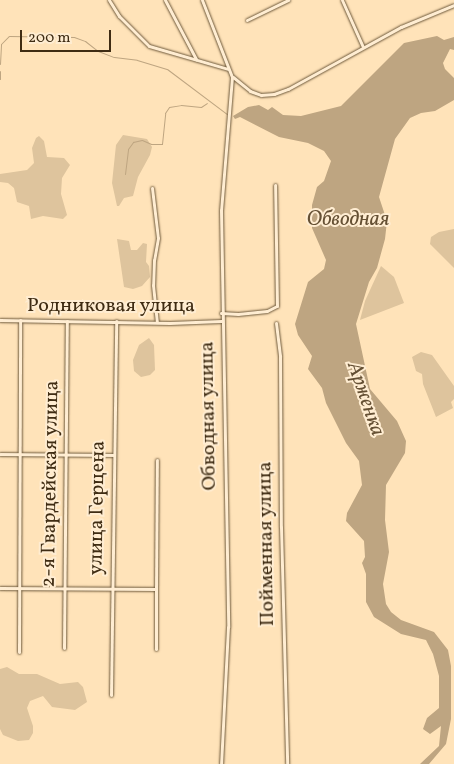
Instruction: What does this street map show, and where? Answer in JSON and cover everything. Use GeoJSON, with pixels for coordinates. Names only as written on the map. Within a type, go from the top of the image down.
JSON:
{"type":"FeatureCollection","features":[{"type":"Feature","properties":{"kind":"street"},"geometry":{"type":"LineString","coordinates":[[108,0],[119,16],[149,46],[228,69]]}},
{"type":"Feature","properties":{"kind":"street"},"geometry":{"type":"LineString","coordinates":[[165,0],[197,60]]}},
{"type":"Feature","properties":{"kind":"street"},"geometry":{"type":"LineString","coordinates":[[202,0],[232,76],[250,91],[261,95],[274,94],[317,75],[401,27],[454,5]]}},
{"type":"Feature","properties":{"kind":"street"},"geometry":{"type":"LineString","coordinates":[[247,20],[288,0]]}},
{"type":"Feature","properties":{"kind":"street"},"geometry":{"type":"LineString","coordinates":[[342,0],[363,47]]}},
{"type":"Feature","properties":{"kind":"street","name":"Обводная улица"},"geometry":{"type":"LineString","coordinates":[[222,764],[228,627],[221,321],[221,210],[232,76]]}},
{"type":"Feature","properties":{"kind":"street"},"geometry":{"type":"LineString","coordinates":[[221,313],[238,314],[267,311],[277,306],[275,185]]}},
{"type":"Feature","properties":{"kind":"street"},"geometry":{"type":"LineString","coordinates":[[152,188],[158,238],[154,260],[153,285],[157,322]]}},
{"type":"Feature","properties":{"kind":"street","name":"Родниковая улица"},"geometry":{"type":"LineString","coordinates":[[0,320],[221,321]]}},
{"type":"Feature","properties":{"kind":"street"},"geometry":{"type":"LineString","coordinates":[[19,652],[20,320]]}},
{"type":"Feature","properties":{"kind":"street","name":"2-я Гвардейская улица"},"geometry":{"type":"LineString","coordinates":[[64,648],[67,321]]}},
{"type":"Feature","properties":{"kind":"street","name":"улица Герцена"},"geometry":{"type":"LineString","coordinates":[[111,695],[116,321]]}},
{"type":"Feature","properties":{"kind":"street","name":"Пойменная улица"},"geometry":{"type":"LineString","coordinates":[[276,324],[280,357],[281,527],[288,764]]}},
{"type":"Feature","properties":{"kind":"street"},"geometry":{"type":"LineString","coordinates":[[0,454],[114,455]]}},
{"type":"Feature","properties":{"kind":"street"},"geometry":{"type":"LineString","coordinates":[[156,649],[157,460]]}},
{"type":"Feature","properties":{"kind":"street"},"geometry":{"type":"LineString","coordinates":[[0,588],[156,589]]}},
{"type":"Feature","properties":{"kind":"shaded area"},"geometry":{"type":"Polygon","coordinates":[[[123,135],[147,139],[152,147],[150,155],[138,177],[133,196],[124,198],[119,206],[117,206],[112,183],[116,145],[123,135]]]}},
{"type":"Feature","properties":{"kind":"shaded area"},"geometry":{"type":"Polygon","coordinates":[[[39,136],[44,141],[47,157],[64,158],[70,165],[62,178],[61,194],[67,215],[63,219],[43,216],[31,219],[29,206],[17,202],[14,188],[8,183],[0,182],[0,174],[27,170],[34,163],[32,148],[36,138],[39,136]]]}},
{"type":"Feature","properties":{"kind":"shaded area"},"geometry":{"type":"Polygon","coordinates":[[[454,229],[454,268],[430,244],[431,237],[439,232],[454,229]]]}},
{"type":"Feature","properties":{"kind":"shaded area"},"geometry":{"type":"Polygon","coordinates":[[[117,239],[129,241],[131,250],[137,250],[143,243],[147,244],[146,262],[149,266],[150,277],[142,286],[133,289],[124,287],[117,239]]]}},
{"type":"Feature","properties":{"kind":"shaded area"},"geometry":{"type":"Polygon","coordinates":[[[381,266],[394,277],[404,303],[360,320],[365,301],[381,266]]]}},
{"type":"Feature","properties":{"kind":"shaded area"},"geometry":{"type":"Polygon","coordinates":[[[149,338],[154,345],[155,370],[150,375],[141,377],[134,371],[133,360],[139,345],[149,338]]]}},
{"type":"Feature","properties":{"kind":"shaded area"},"geometry":{"type":"Polygon","coordinates":[[[421,352],[432,355],[454,386],[454,399],[451,402],[453,408],[436,417],[423,384],[422,374],[416,371],[412,357],[421,352]]]}},
{"type":"Feature","properties":{"kind":"shaded area"},"geometry":{"type":"Polygon","coordinates":[[[7,667],[19,674],[37,674],[60,684],[78,682],[83,687],[87,702],[75,710],[52,707],[43,696],[30,701],[27,708],[33,726],[33,733],[29,740],[18,741],[3,735],[0,729],[0,669],[7,667]]]}},
{"type":"Feature","properties":{"kind":"water","name":"Обводная"},"geometry":{"type":"Polygon","coordinates":[[[437,36],[444,40],[454,37],[454,50],[450,49],[443,63],[445,69],[454,78],[454,100],[435,111],[421,113],[410,118],[395,139],[379,197],[387,221],[385,239],[377,268],[369,282],[356,324],[370,389],[397,421],[406,441],[405,453],[386,485],[385,520],[389,552],[383,584],[386,604],[391,612],[401,620],[434,632],[448,650],[451,666],[451,719],[446,744],[429,764],[420,764],[439,746],[441,726],[430,734],[423,729],[427,718],[439,708],[439,676],[433,654],[426,640],[401,634],[374,617],[366,602],[366,574],[362,563],[365,557],[364,541],[346,521],[347,513],[362,485],[359,461],[346,443],[326,403],[322,388],[308,369],[312,356],[298,335],[295,324],[308,282],[324,269],[326,260],[312,228],[312,205],[317,187],[324,181],[331,161],[324,151],[308,143],[279,137],[240,117],[235,119],[233,116],[248,107],[259,105],[268,110],[272,107],[283,115],[301,116],[341,106],[404,43],[437,36]]]}},
{"type":"Feature","properties":{"kind":"waterway"},"geometry":{"type":"LineString","coordinates":[[0,64],[1,44],[9,36],[74,37],[85,41],[98,51],[114,57],[137,60],[167,69],[227,114]]}},
{"type":"Feature","properties":{"kind":"waterway"},"geometry":{"type":"LineString","coordinates":[[0,71],[0,79]]}},
{"type":"Feature","properties":{"kind":"waterway"},"geometry":{"type":"LineString","coordinates":[[125,174],[128,149],[133,142],[142,140],[151,144],[162,144],[165,113],[169,107],[181,105],[201,107],[207,103]]}},
{"type":"Feature","properties":{"kind":"water label","name":"Арженка"},"geometry":{"type":"Point","coordinates":[365,399]}}]}
